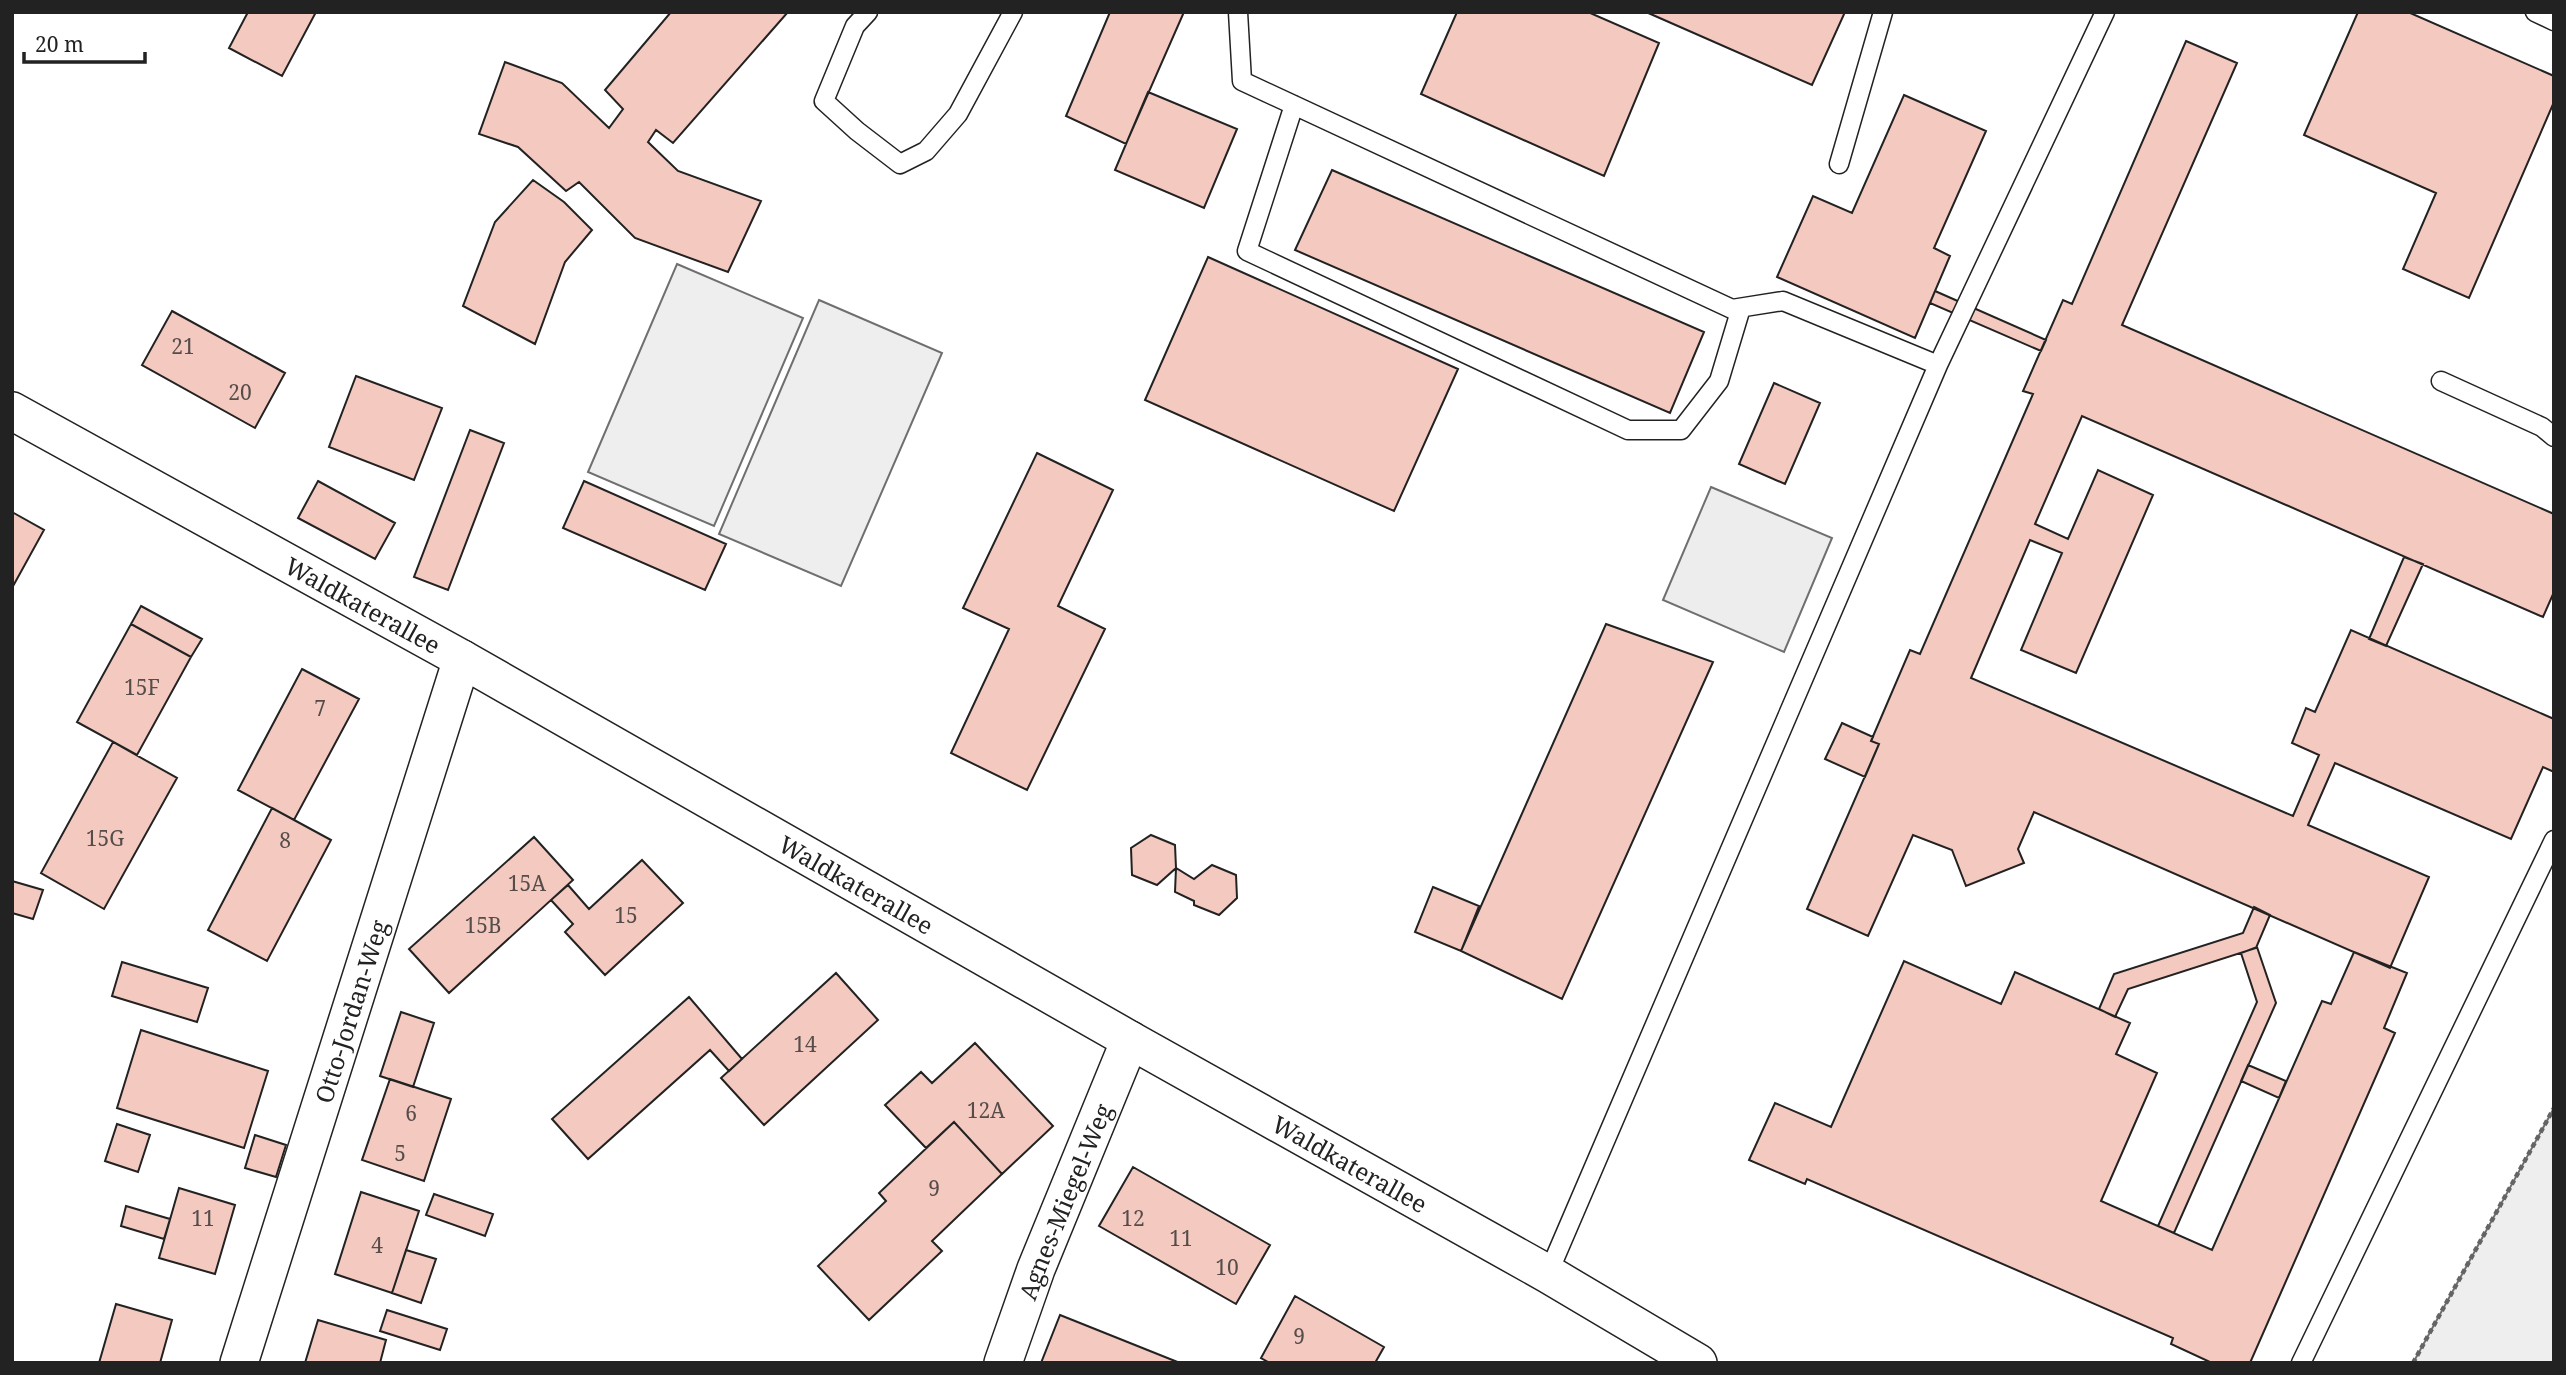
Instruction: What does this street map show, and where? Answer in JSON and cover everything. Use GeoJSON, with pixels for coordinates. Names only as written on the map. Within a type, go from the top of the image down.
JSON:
{"type":"FeatureCollection","features":[{"type":"Feature","properties":{"kind":"street","name":"Waldkaterallee"},"geometry":{"type":"LineString","coordinates":[[12,411],[462,659],[1130,1040],[1548,1274],[1698,1363]]}},
{"type":"Feature","properties":{"kind":"street","name":"Otto-Jordan-Weg"},"geometry":{"type":"LineString","coordinates":[[239,1363],[462,659]]}},
{"type":"Feature","properties":{"kind":"street","name":"Agnes-Miegel-Weg"},"geometry":{"type":"LineString","coordinates":[[1003,1363],[1036,1269],[1130,1040]]}},
{"type":"Feature","properties":{"kind":"lane"},"geometry":{"type":"LineString","coordinates":[[867,12],[855,26],[824,101],[856,131],[900,164],[926,151],[958,114],[1013,12]]}},
{"type":"Feature","properties":{"kind":"lane"},"geometry":{"type":"LineString","coordinates":[[1238,12],[1242,80],[1732,309],[1783,301],[1938,365]]}},
{"type":"Feature","properties":{"kind":"lane"},"geometry":{"type":"LineString","coordinates":[[1839,164],[1883,12]]}},
{"type":"Feature","properties":{"kind":"lane"},"geometry":{"type":"LineString","coordinates":[[1548,1274],[1938,365],[2105,12]]}},
{"type":"Feature","properties":{"kind":"lane"},"geometry":{"type":"LineString","coordinates":[[2535,12],[2554,21]]}},
{"type":"Feature","properties":{"kind":"lane"},"geometry":{"type":"LineString","coordinates":[[1294,105],[1247,251],[1628,430],[1681,430],[1719,381],[1741,308]]}},
{"type":"Feature","properties":{"kind":"lane"},"geometry":{"type":"LineString","coordinates":[[2441,381],[2542,427],[2554,437]]}},
{"type":"Feature","properties":{"kind":"lane"},"geometry":{"type":"LineString","coordinates":[[2301,1363],[2554,840]]}},
{"type":"Feature","properties":{"kind":"path"},"geometry":{"type":"LineString","coordinates":[[2413,1363],[2554,1108]]}},
{"type":"Feature","properties":{"kind":"shaded area"},"geometry":{"type":"Polygon","coordinates":[[[677,264],[803,318],[714,526],[588,472],[677,264]]]}},
{"type":"Feature","properties":{"kind":"shaded area"},"geometry":{"type":"Polygon","coordinates":[[[819,300],[942,353],[841,586],[719,534],[819,300]]]}},
{"type":"Feature","properties":{"kind":"shaded area"},"geometry":{"type":"Polygon","coordinates":[[[1711,487],[1832,538],[1784,652],[1663,600],[1711,487]]]}},
{"type":"Feature","properties":{"kind":"shaded area"},"geometry":{"type":"Polygon","coordinates":[[[2554,1108],[2554,1363],[2413,1363],[2554,1108]]]}},
{"type":"Feature","properties":{"kind":"building"},"geometry":{"type":"Polygon","coordinates":[[[248,12],[316,12],[282,76],[229,48],[248,12]]]}},
{"type":"Feature","properties":{"kind":"building"},"geometry":{"type":"Polygon","coordinates":[[[671,12],[788,12],[673,143],[656,130],[648,142],[678,171],[761,201],[728,272],[635,238],[579,182],[566,191],[518,147],[479,134],[505,62],[562,83],[609,128],[623,109],[605,90],[671,12]]]}},
{"type":"Feature","properties":{"kind":"building"},"geometry":{"type":"Polygon","coordinates":[[[1110,12],[1184,12],[1126,144],[1066,116],[1110,12]]]}},
{"type":"Feature","properties":{"kind":"building"},"geometry":{"type":"Polygon","coordinates":[[[1457,12],[1588,12],[1659,43],[1604,176],[1421,94],[1457,12]]]}},
{"type":"Feature","properties":{"kind":"building"},"geometry":{"type":"Polygon","coordinates":[[[1646,12],[1845,12],[1812,85],[1646,12]]]}},
{"type":"Feature","properties":{"kind":"building"},"geometry":{"type":"Polygon","coordinates":[[[2358,12],[2408,12],[2554,76],[2554,102],[2469,298],[2403,269],[2436,193],[2304,135],[2358,12]]]}},
{"type":"Feature","properties":{"kind":"building"},"geometry":{"type":"Polygon","coordinates":[[[2186,41],[2237,63],[2122,325],[2554,514],[2554,592],[2543,617],[2082,416],[2035,524],[2068,539],[2098,470],[2153,495],[2076,673],[2021,650],[2062,553],[2030,540],[1971,678],[2293,816],[2319,755],[2292,743],[2306,708],[2315,712],[2351,630],[2554,719],[2554,772],[2543,767],[2511,839],[2335,763],[2308,825],[2429,877],[2390,968],[2034,812],[2018,849],[2024,863],[1966,886],[1952,850],[1913,835],[1868,936],[1807,909],[1879,744],[1871,741],[1910,650],[1920,654],[2033,394],[2023,391],[2063,300],[2072,304],[2186,41]]]}},
{"type":"Feature","properties":{"kind":"building"},"geometry":{"type":"Polygon","coordinates":[[[1148,92],[1237,129],[1204,208],[1115,170],[1148,92]]]}},
{"type":"Feature","properties":{"kind":"building"},"geometry":{"type":"Polygon","coordinates":[[[1904,95],[1986,131],[1934,248],[1950,256],[1915,338],[1777,277],[1813,196],[1852,213],[1904,95]]]}},
{"type":"Feature","properties":{"kind":"building"},"geometry":{"type":"Polygon","coordinates":[[[1332,170],[1704,332],[1670,413],[1295,250],[1332,170]]]}},
{"type":"Feature","properties":{"kind":"building"},"geometry":{"type":"Polygon","coordinates":[[[533,180],[564,202],[592,230],[565,262],[535,344],[463,306],[495,222],[533,180]]]}},
{"type":"Feature","properties":{"kind":"building"},"geometry":{"type":"Polygon","coordinates":[[[1208,257],[1458,369],[1394,511],[1145,400],[1208,257]]]}},
{"type":"Feature","properties":{"kind":"building"},"geometry":{"type":"Polygon","coordinates":[[[1935,291],[2046,340],[2041,351],[1930,303],[1935,291]]]}},
{"type":"Feature","properties":{"kind":"building"},"geometry":{"type":"Polygon","coordinates":[[[172,311],[285,373],[255,428],[142,365],[172,311]]]}},
{"type":"Feature","properties":{"kind":"building"},"geometry":{"type":"Polygon","coordinates":[[[356,376],[442,408],[414,480],[329,447],[356,376]]]}},
{"type":"Feature","properties":{"kind":"building"},"geometry":{"type":"Polygon","coordinates":[[[1774,383],[1820,403],[1785,484],[1739,464],[1774,383]]]}},
{"type":"Feature","properties":{"kind":"building"},"geometry":{"type":"Polygon","coordinates":[[[470,430],[504,443],[448,590],[414,577],[470,430]]]}},
{"type":"Feature","properties":{"kind":"building"},"geometry":{"type":"Polygon","coordinates":[[[1037,453],[1113,490],[1058,606],[1105,629],[1027,790],[951,753],[1009,629],[963,608],[1037,453]]]}},
{"type":"Feature","properties":{"kind":"building"},"geometry":{"type":"Polygon","coordinates":[[[318,481],[395,523],[375,559],[298,518],[318,481]]]}},
{"type":"Feature","properties":{"kind":"building"},"geometry":{"type":"Polygon","coordinates":[[[584,481],[726,544],[705,590],[563,528],[584,481]]]}},
{"type":"Feature","properties":{"kind":"building"},"geometry":{"type":"Polygon","coordinates":[[[12,512],[44,530],[12,588],[12,512]]]}},
{"type":"Feature","properties":{"kind":"building"},"geometry":{"type":"Polygon","coordinates":[[[2404,557],[2423,564],[2386,646],[2369,639],[2404,557]]]}},
{"type":"Feature","properties":{"kind":"building"},"geometry":{"type":"Polygon","coordinates":[[[141,606],[202,639],[191,657],[131,624],[141,606]]]}},
{"type":"Feature","properties":{"kind":"building"},"geometry":{"type":"Polygon","coordinates":[[[131,624],[191,657],[137,755],[77,722],[131,624]]]}},
{"type":"Feature","properties":{"kind":"building"},"geometry":{"type":"Polygon","coordinates":[[[1606,624],[1713,662],[1562,999],[1461,951],[1606,624]]]}},
{"type":"Feature","properties":{"kind":"building"},"geometry":{"type":"Polygon","coordinates":[[[302,669],[359,699],[294,820],[238,790],[302,669]]]}},
{"type":"Feature","properties":{"kind":"building"},"geometry":{"type":"Polygon","coordinates":[[[1842,723],[1873,737],[1871,741],[1879,744],[1865,777],[1825,759],[1842,723]]]}},
{"type":"Feature","properties":{"kind":"building"},"geometry":{"type":"Polygon","coordinates":[[[113,742],[177,778],[104,909],[41,873],[113,742]]]}},
{"type":"Feature","properties":{"kind":"building"},"geometry":{"type":"Polygon","coordinates":[[[272,808],[331,840],[267,961],[208,930],[272,808]]]}},
{"type":"Feature","properties":{"kind":"building"},"geometry":{"type":"Polygon","coordinates":[[[1151,835],[1175,845],[1176,868],[1157,885],[1132,875],[1131,848],[1151,835]]]}},
{"type":"Feature","properties":{"kind":"building"},"geometry":{"type":"Polygon","coordinates":[[[534,837],[573,880],[449,993],[409,949],[534,837]]]}},
{"type":"Feature","properties":{"kind":"building"},"geometry":{"type":"Polygon","coordinates":[[[642,860],[683,903],[605,975],[565,932],[573,924],[551,900],[568,885],[589,909],[642,860]]]}},
{"type":"Feature","properties":{"kind":"building"},"geometry":{"type":"Polygon","coordinates":[[[1212,865],[1236,875],[1237,898],[1219,915],[1194,905],[1194,901],[1175,892],[1176,868],[1194,879],[1212,865]]]}},
{"type":"Feature","properties":{"kind":"building"},"geometry":{"type":"Polygon","coordinates":[[[12,881],[43,890],[33,919],[12,913],[12,881]]]}},
{"type":"Feature","properties":{"kind":"building"},"geometry":{"type":"Polygon","coordinates":[[[1433,887],[1479,906],[1461,951],[1415,932],[1433,887]]]}},
{"type":"Feature","properties":{"kind":"building"},"geometry":{"type":"Polygon","coordinates":[[[2254,907],[2270,915],[2256,948],[2128,989],[2115,1017],[2099,1009],[2114,974],[2243,933],[2254,907]]]}},
{"type":"Feature","properties":{"kind":"building"},"geometry":{"type":"Polygon","coordinates":[[[2257,947],[2276,1003],[2174,1233],[2158,1226],[2257,1002],[2241,953],[2257,947]]]}},
{"type":"Feature","properties":{"kind":"building"},"geometry":{"type":"Polygon","coordinates":[[[2354,952],[2407,973],[2384,1028],[2395,1033],[2250,1363],[2212,1363],[2171,1344],[2173,1338],[1807,1179],[1805,1184],[1749,1160],[1775,1103],[1831,1127],[1904,961],[2001,1004],[2015,972],[2130,1023],[2116,1054],[2157,1073],[2101,1201],[2212,1250],[2322,1001],[2331,1004],[2354,952]]]}},
{"type":"Feature","properties":{"kind":"building"},"geometry":{"type":"Polygon","coordinates":[[[122,962],[208,988],[197,1022],[112,996],[122,962]]]}},
{"type":"Feature","properties":{"kind":"building"},"geometry":{"type":"Polygon","coordinates":[[[836,973],[878,1020],[764,1125],[721,1078],[836,973]]]}},
{"type":"Feature","properties":{"kind":"building"},"geometry":{"type":"Polygon","coordinates":[[[689,997],[742,1059],[729,1071],[710,1050],[588,1159],[552,1119],[689,997]]]}},
{"type":"Feature","properties":{"kind":"building"},"geometry":{"type":"Polygon","coordinates":[[[401,1012],[434,1023],[413,1087],[380,1076],[401,1012]]]}},
{"type":"Feature","properties":{"kind":"building"},"geometry":{"type":"Polygon","coordinates":[[[141,1030],[268,1071],[244,1148],[117,1108],[141,1030]]]}},
{"type":"Feature","properties":{"kind":"building"},"geometry":{"type":"Polygon","coordinates":[[[975,1043],[1053,1126],[1002,1174],[954,1122],[926,1148],[885,1105],[921,1072],[932,1083],[975,1043]]]}},
{"type":"Feature","properties":{"kind":"building"},"geometry":{"type":"Polygon","coordinates":[[[2248,1065],[2286,1081],[2279,1098],[2241,1081],[2248,1065]]]}},
{"type":"Feature","properties":{"kind":"building"},"geometry":{"type":"Polygon","coordinates":[[[390,1079],[451,1099],[424,1181],[362,1160],[390,1079]]]}},
{"type":"Feature","properties":{"kind":"building"},"geometry":{"type":"Polygon","coordinates":[[[954,1122],[1002,1174],[932,1241],[942,1251],[869,1320],[818,1266],[886,1201],[879,1193],[954,1122]]]}},
{"type":"Feature","properties":{"kind":"building"},"geometry":{"type":"Polygon","coordinates":[[[117,1124],[150,1135],[138,1172],[105,1161],[117,1124]]]}},
{"type":"Feature","properties":{"kind":"building"},"geometry":{"type":"Polygon","coordinates":[[[255,1135],[286,1145],[276,1177],[245,1168],[255,1135]]]}},
{"type":"Feature","properties":{"kind":"building"},"geometry":{"type":"Polygon","coordinates":[[[1133,1167],[1270,1245],[1236,1304],[1099,1226],[1133,1167]]]}},
{"type":"Feature","properties":{"kind":"building"},"geometry":{"type":"Polygon","coordinates":[[[179,1188],[235,1205],[215,1274],[159,1258],[179,1188]]]}},
{"type":"Feature","properties":{"kind":"building"},"geometry":{"type":"Polygon","coordinates":[[[361,1192],[419,1211],[392,1293],[335,1274],[361,1192]]]}},
{"type":"Feature","properties":{"kind":"building"},"geometry":{"type":"Polygon","coordinates":[[[434,1194],[493,1214],[485,1236],[426,1215],[434,1194]]]}},
{"type":"Feature","properties":{"kind":"building"},"geometry":{"type":"Polygon","coordinates":[[[126,1206],[170,1219],[164,1239],[121,1226],[126,1206]]]}},
{"type":"Feature","properties":{"kind":"building"},"geometry":{"type":"Polygon","coordinates":[[[406,1250],[436,1259],[421,1303],[392,1293],[406,1250]]]}},
{"type":"Feature","properties":{"kind":"building"},"geometry":{"type":"Polygon","coordinates":[[[1295,1296],[1384,1347],[1375,1363],[1270,1363],[1261,1358],[1295,1296]]]}},
{"type":"Feature","properties":{"kind":"building"},"geometry":{"type":"Polygon","coordinates":[[[116,1304],[172,1320],[160,1363],[99,1363],[116,1304]]]}},
{"type":"Feature","properties":{"kind":"building"},"geometry":{"type":"Polygon","coordinates":[[[387,1310],[447,1329],[440,1350],[380,1331],[387,1310]]]}},
{"type":"Feature","properties":{"kind":"building"},"geometry":{"type":"Polygon","coordinates":[[[1060,1315],[1180,1363],[1041,1363],[1060,1315]]]}},
{"type":"Feature","properties":{"kind":"building"},"geometry":{"type":"Polygon","coordinates":[[[318,1320],[386,1340],[380,1363],[305,1363],[318,1320]]]}}]}
